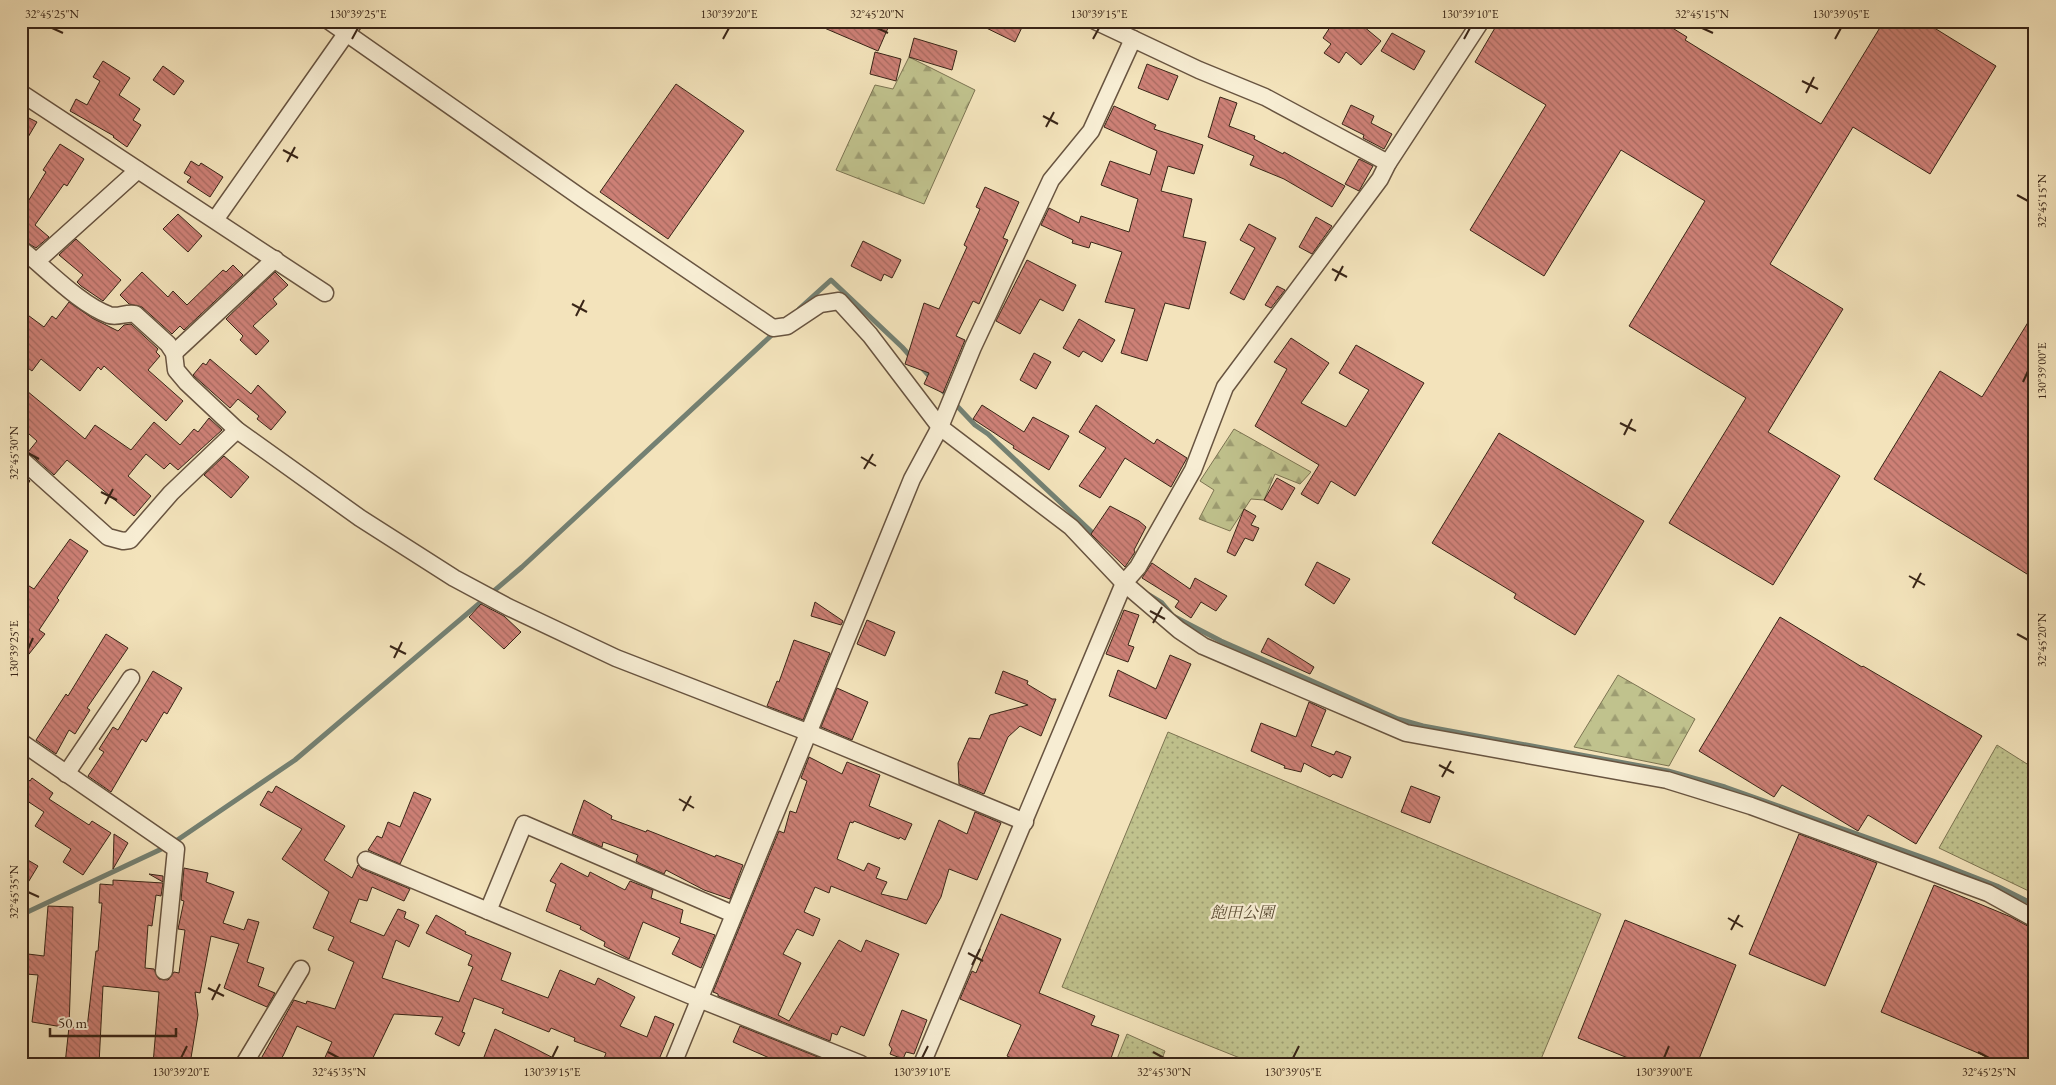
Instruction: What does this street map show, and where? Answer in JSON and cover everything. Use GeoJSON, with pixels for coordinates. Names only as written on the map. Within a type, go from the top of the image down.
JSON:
{"type":"FeatureCollection","features":[{"type":"Feature","properties":{"kind":"street"},"geometry":{"type":"LineString","coordinates":[[329,21],[350,27],[582,199],[772,328],[787,326],[820,304],[839,301],[860,323],[940,427],[1071,527],[1124,584],[1179,630],[1203,646],[1406,733],[1667,780],[1751,806],[1988,893],[2035,919]]}},
{"type":"Feature","properties":{"kind":"street"},"geometry":{"type":"LineString","coordinates":[[1095,21],[1265,97],[1388,163]]}},
{"type":"Feature","properties":{"kind":"street"},"geometry":{"type":"LineString","coordinates":[[922,1064],[1025,822],[1075,696],[1124,584],[1138,567],[1193,470],[1225,387],[1380,179],[1388,163],[1482,21]]}},
{"type":"Feature","properties":{"kind":"street"},"geometry":{"type":"LineString","coordinates":[[215,220],[350,27]]}},
{"type":"Feature","properties":{"kind":"street"},"geometry":{"type":"LineString","coordinates":[[673,1064],[807,732],[912,479],[940,427],[972,347],[1051,180],[1090,131],[1133,39]]}},
{"type":"Feature","properties":{"kind":"street"},"geometry":{"type":"LineString","coordinates":[[21,93],[325,293]]}},
{"type":"Feature","properties":{"kind":"street"},"geometry":{"type":"LineString","coordinates":[[36,261],[138,170]]}},
{"type":"Feature","properties":{"kind":"street"},"geometry":{"type":"LineString","coordinates":[[21,249],[100,311],[111,316],[135,314],[168,344],[174,353],[176,370],[237,430],[360,518],[454,578],[508,607],[616,658],[807,732],[1025,822]]}},
{"type":"Feature","properties":{"kind":"street"},"geometry":{"type":"LineString","coordinates":[[174,353],[275,259]]}},
{"type":"Feature","properties":{"kind":"street"},"geometry":{"type":"LineString","coordinates":[[21,459],[108,537],[123,541],[130,540],[171,493],[237,430]]}},
{"type":"Feature","properties":{"kind":"street"},"geometry":{"type":"LineString","coordinates":[[66,774],[131,678]]}},
{"type":"Feature","properties":{"kind":"street"},"geometry":{"type":"LineString","coordinates":[[21,742],[176,849],[164,971]]}},
{"type":"Feature","properties":{"kind":"street"},"geometry":{"type":"LineString","coordinates":[[488,912],[524,824],[733,914]]}},
{"type":"Feature","properties":{"kind":"street"},"geometry":{"type":"LineString","coordinates":[[366,860],[699,999],[861,1064]]}},
{"type":"Feature","properties":{"kind":"street"},"geometry":{"type":"LineString","coordinates":[[244,1064],[301,969]]}},
{"type":"Feature","properties":{"kind":"green space"},"geometry":{"type":"Polygon","coordinates":[[[909,57],[975,90],[924,204],[836,170],[875,85],[893,89],[909,57]]]}},
{"type":"Feature","properties":{"kind":"green space"},"geometry":{"type":"Polygon","coordinates":[[[1234,429],[1311,472],[1300,484],[1275,474],[1264,500],[1251,499],[1230,531],[1199,519],[1214,490],[1200,481],[1234,429]]]}},
{"type":"Feature","properties":{"kind":"green space"},"geometry":{"type":"Polygon","coordinates":[[[1618,675],[1695,719],[1669,766],[1574,747],[1618,675]]]}},
{"type":"Feature","properties":{"kind":"green space","name":"飽田公園"},"geometry":{"type":"Polygon","coordinates":[[[1168,732],[1601,914],[1539,1064],[1255,1064],[1062,987],[1168,732]]]}},
{"type":"Feature","properties":{"kind":"green space"},"geometry":{"type":"Polygon","coordinates":[[[1997,745],[2035,769],[2035,894],[1939,848],[1997,745]]]}},
{"type":"Feature","properties":{"kind":"green space"},"geometry":{"type":"Polygon","coordinates":[[[1127,1034],[1165,1051],[1160,1064],[1115,1064],[1127,1034]]]}},
{"type":"Feature","properties":{"kind":"building"},"geometry":{"type":"Polygon","coordinates":[[[808,21],[891,21],[878,51],[808,21]]]}},
{"type":"Feature","properties":{"kind":"building"},"geometry":{"type":"Polygon","coordinates":[[[972,21],[1025,21],[1015,42],[972,21]]]}},
{"type":"Feature","properties":{"kind":"building"},"geometry":{"type":"Polygon","coordinates":[[[1334,21],[1357,21],[1381,41],[1361,65],[1346,52],[1339,63],[1324,53],[1331,44],[1323,38],[1334,21]]]}},
{"type":"Feature","properties":{"kind":"building"},"geometry":{"type":"Polygon","coordinates":[[[1499,21],[1661,21],[1687,37],[1685,40],[1821,124],[1884,21],[1923,21],[1996,66],[1930,174],[1853,127],[1770,264],[1843,309],[1768,432],[1840,476],[1773,585],[1669,523],[1746,398],[1629,326],[1705,201],[1621,150],[1544,276],[1470,230],[1546,105],[1475,62],[1499,21]]]}},
{"type":"Feature","properties":{"kind":"building"},"geometry":{"type":"Polygon","coordinates":[[[1392,33],[1425,51],[1414,70],[1381,51],[1392,33]]]}},
{"type":"Feature","properties":{"kind":"building"},"geometry":{"type":"Polygon","coordinates":[[[914,38],[957,51],[952,70],[909,57],[914,38]]]}},
{"type":"Feature","properties":{"kind":"building"},"geometry":{"type":"Polygon","coordinates":[[[875,52],[901,59],[896,81],[870,74],[875,52]]]}},
{"type":"Feature","properties":{"kind":"building"},"geometry":{"type":"Polygon","coordinates":[[[103,61],[130,78],[119,95],[140,109],[133,120],[141,125],[127,147],[114,136],[70,111],[76,99],[87,105],[100,81],[93,77],[103,61]]]}},
{"type":"Feature","properties":{"kind":"building"},"geometry":{"type":"Polygon","coordinates":[[[1147,64],[1178,76],[1168,100],[1138,88],[1147,64]]]}},
{"type":"Feature","properties":{"kind":"building"},"geometry":{"type":"Polygon","coordinates":[[[163,66],[184,81],[174,95],[153,80],[163,66]]]}},
{"type":"Feature","properties":{"kind":"building"},"geometry":{"type":"Polygon","coordinates":[[[676,84],[744,131],[668,239],[600,192],[676,84]]]}},
{"type":"Feature","properties":{"kind":"building"},"geometry":{"type":"Polygon","coordinates":[[[1220,97],[1237,103],[1229,126],[1255,136],[1254,139],[1283,154],[1284,152],[1345,186],[1332,207],[1284,179],[1250,165],[1254,156],[1208,137],[1220,97]]]}},
{"type":"Feature","properties":{"kind":"building"},"geometry":{"type":"Polygon","coordinates":[[[1351,105],[1374,116],[1371,123],[1392,134],[1384,149],[1363,138],[1364,135],[1342,124],[1351,105]]]}},
{"type":"Feature","properties":{"kind":"building"},"geometry":{"type":"Polygon","coordinates":[[[1114,106],[1156,125],[1154,129],[1203,145],[1194,174],[1168,166],[1161,191],[1192,199],[1183,237],[1206,242],[1189,309],[1165,303],[1147,361],[1121,353],[1135,309],[1105,302],[1122,252],[1091,242],[1089,248],[1072,243],[1073,240],[1041,225],[1049,208],[1079,223],[1081,216],[1129,232],[1138,199],[1101,185],[1110,161],[1150,175],[1157,151],[1104,127],[1114,106]]]}},
{"type":"Feature","properties":{"kind":"building"},"geometry":{"type":"Polygon","coordinates":[[[25,116],[37,122],[21,149],[21,123],[25,116]]]}},
{"type":"Feature","properties":{"kind":"building"},"geometry":{"type":"Polygon","coordinates":[[[60,144],[84,159],[67,186],[64,184],[35,225],[49,237],[36,248],[21,239],[21,213],[46,172],[43,170],[60,144]]]}},
{"type":"Feature","properties":{"kind":"building"},"geometry":{"type":"Polygon","coordinates":[[[1359,159],[1373,166],[1359,191],[1345,184],[1359,159]]]}},
{"type":"Feature","properties":{"kind":"building"},"geometry":{"type":"Polygon","coordinates":[[[191,161],[199,166],[201,163],[223,177],[210,197],[187,182],[191,177],[184,173],[191,161]]]}},
{"type":"Feature","properties":{"kind":"building"},"geometry":{"type":"Polygon","coordinates":[[[985,187],[1019,202],[1003,238],[1008,240],[979,304],[973,301],[956,336],[965,340],[943,393],[924,384],[929,373],[905,364],[924,303],[939,309],[967,247],[964,245],[980,209],[976,207],[985,187]]]}},
{"type":"Feature","properties":{"kind":"building"},"geometry":{"type":"Polygon","coordinates":[[[178,214],[202,236],[188,252],[163,229],[178,214]]]}},
{"type":"Feature","properties":{"kind":"building"},"geometry":{"type":"Polygon","coordinates":[[[1316,217],[1332,226],[1312,254],[1299,247],[1316,217]]]}},
{"type":"Feature","properties":{"kind":"building"},"geometry":{"type":"Polygon","coordinates":[[[1249,224],[1276,238],[1244,300],[1230,293],[1255,248],[1240,240],[1249,224]]]}},
{"type":"Feature","properties":{"kind":"building"},"geometry":{"type":"Polygon","coordinates":[[[76,239],[121,280],[103,301],[77,282],[83,275],[59,255],[76,239]]]}},
{"type":"Feature","properties":{"kind":"building"},"geometry":{"type":"Polygon","coordinates":[[[863,241],[901,260],[892,278],[884,274],[881,281],[851,266],[863,241]]]}},
{"type":"Feature","properties":{"kind":"building"},"geometry":{"type":"Polygon","coordinates":[[[1027,260],[1076,285],[1063,311],[1040,299],[1020,334],[996,321],[1027,260]]]}},
{"type":"Feature","properties":{"kind":"building"},"geometry":{"type":"Polygon","coordinates":[[[233,265],[243,275],[184,330],[180,326],[172,334],[142,307],[129,304],[120,295],[142,272],[168,297],[173,291],[187,305],[223,270],[226,272],[233,265]]]}},
{"type":"Feature","properties":{"kind":"building"},"geometry":{"type":"Polygon","coordinates":[[[275,272],[288,285],[273,299],[277,304],[253,326],[269,341],[256,355],[240,340],[243,336],[226,319],[275,272]]]}},
{"type":"Feature","properties":{"kind":"building"},"geometry":{"type":"Polygon","coordinates":[[[1277,286],[1285,290],[1271,308],[1265,305],[1277,286]]]}},
{"type":"Feature","properties":{"kind":"building"},"geometry":{"type":"Polygon","coordinates":[[[69,302],[92,318],[118,331],[124,325],[131,324],[158,349],[156,352],[160,356],[148,370],[183,401],[166,421],[104,366],[101,370],[98,367],[80,391],[41,359],[32,371],[21,363],[21,310],[44,327],[52,316],[56,319],[69,302]]]}},
{"type":"Feature","properties":{"kind":"building"},"geometry":{"type":"Polygon","coordinates":[[[2035,311],[2035,579],[1874,479],[1940,371],[1982,397],[2035,311]]]}},
{"type":"Feature","properties":{"kind":"building"},"geometry":{"type":"Polygon","coordinates":[[[1079,319],[1115,340],[1102,362],[1083,351],[1079,357],[1063,348],[1079,319]]]}},
{"type":"Feature","properties":{"kind":"building"},"geometry":{"type":"Polygon","coordinates":[[[1291,338],[1329,363],[1301,403],[1346,427],[1369,390],[1339,373],[1356,345],[1424,383],[1355,496],[1331,481],[1318,504],[1301,494],[1319,465],[1255,426],[1287,369],[1274,362],[1291,338]]]}},
{"type":"Feature","properties":{"kind":"building"},"geometry":{"type":"Polygon","coordinates":[[[1034,353],[1051,362],[1036,389],[1020,380],[1034,353]]]}},
{"type":"Feature","properties":{"kind":"building"},"geometry":{"type":"Polygon","coordinates":[[[210,359],[251,394],[258,385],[286,412],[271,430],[257,419],[259,416],[238,399],[230,408],[193,375],[203,363],[206,365],[210,359]]]}},
{"type":"Feature","properties":{"kind":"building"},"geometry":{"type":"Polygon","coordinates":[[[21,386],[85,439],[95,425],[131,450],[154,422],[180,445],[194,429],[198,432],[209,418],[222,430],[178,470],[170,463],[164,469],[146,454],[128,476],[151,496],[134,516],[67,460],[54,475],[28,452],[37,441],[21,427],[21,386]]]}},
{"type":"Feature","properties":{"kind":"building"},"geometry":{"type":"Polygon","coordinates":[[[982,405],[1024,432],[1033,417],[1069,436],[1049,470],[1013,448],[1014,446],[973,419],[982,405]]]}},
{"type":"Feature","properties":{"kind":"building"},"geometry":{"type":"Polygon","coordinates":[[[1096,405],[1154,444],[1157,439],[1187,458],[1171,487],[1125,458],[1100,498],[1079,486],[1106,448],[1079,432],[1096,405]]]}},
{"type":"Feature","properties":{"kind":"building"},"geometry":{"type":"Polygon","coordinates":[[[1499,433],[1644,521],[1575,635],[1514,598],[1516,594],[1432,543],[1499,433]]]}},
{"type":"Feature","properties":{"kind":"building"},"geometry":{"type":"Polygon","coordinates":[[[224,456],[249,477],[231,498],[204,475],[224,456]]]}},
{"type":"Feature","properties":{"kind":"building"},"geometry":{"type":"Polygon","coordinates":[[[21,473],[30,481],[21,493],[21,473]]]}},
{"type":"Feature","properties":{"kind":"building"},"geometry":{"type":"Polygon","coordinates":[[[1277,478],[1295,488],[1282,510],[1264,500],[1277,478]]]}},
{"type":"Feature","properties":{"kind":"building"},"geometry":{"type":"Polygon","coordinates":[[[1110,506],[1139,521],[1146,527],[1134,550],[1135,552],[1125,567],[1091,534],[1110,506]]]}},
{"type":"Feature","properties":{"kind":"building"},"geometry":{"type":"Polygon","coordinates":[[[1244,509],[1256,516],[1251,525],[1259,528],[1253,541],[1245,538],[1235,556],[1227,552],[1244,509]]]}},
{"type":"Feature","properties":{"kind":"building"},"geometry":{"type":"Polygon","coordinates":[[[70,539],[88,551],[57,598],[59,600],[39,630],[45,634],[21,664],[21,581],[34,589],[70,539]]]}},
{"type":"Feature","properties":{"kind":"building"},"geometry":{"type":"Polygon","coordinates":[[[1317,562],[1350,579],[1334,604],[1305,585],[1317,562]]]}},
{"type":"Feature","properties":{"kind":"building"},"geometry":{"type":"Polygon","coordinates":[[[1152,563],[1190,589],[1195,578],[1227,596],[1216,611],[1201,602],[1191,618],[1175,607],[1179,601],[1142,578],[1152,563]]]}},
{"type":"Feature","properties":{"kind":"building"},"geometry":{"type":"Polygon","coordinates":[[[815,602],[843,621],[841,625],[811,616],[815,602]]]}},
{"type":"Feature","properties":{"kind":"building"},"geometry":{"type":"Polygon","coordinates":[[[481,604],[504,616],[521,632],[504,649],[469,617],[481,604]]]}},
{"type":"Feature","properties":{"kind":"building"},"geometry":{"type":"Polygon","coordinates":[[[1124,610],[1139,615],[1128,645],[1134,647],[1128,662],[1106,654],[1124,610]]]}},
{"type":"Feature","properties":{"kind":"building"},"geometry":{"type":"Polygon","coordinates":[[[1780,617],[1982,736],[1916,844],[1868,815],[1858,831],[1782,785],[1774,797],[1699,751],[1780,617]]]}},
{"type":"Feature","properties":{"kind":"building"},"geometry":{"type":"Polygon","coordinates":[[[867,620],[895,632],[885,656],[857,644],[867,620]]]}},
{"type":"Feature","properties":{"kind":"building"},"geometry":{"type":"Polygon","coordinates":[[[106,634],[128,648],[87,708],[90,710],[75,734],[69,730],[56,754],[36,740],[66,694],[68,696],[106,634]]]}},
{"type":"Feature","properties":{"kind":"building"},"geometry":{"type":"Polygon","coordinates":[[[1268,638],[1314,667],[1310,674],[1261,652],[1268,638]]]}},
{"type":"Feature","properties":{"kind":"building"},"geometry":{"type":"Polygon","coordinates":[[[794,640],[830,653],[803,720],[767,706],[777,681],[779,682],[794,640]]]}},
{"type":"Feature","properties":{"kind":"building"},"geometry":{"type":"Polygon","coordinates":[[[1170,655],[1191,664],[1166,719],[1109,696],[1118,670],[1156,689],[1170,655]]]}},
{"type":"Feature","properties":{"kind":"building"},"geometry":{"type":"Polygon","coordinates":[[[153,671],[182,688],[167,714],[164,712],[146,742],[142,739],[111,792],[88,776],[104,752],[99,749],[113,727],[118,730],[153,671]]]}},
{"type":"Feature","properties":{"kind":"building"},"geometry":{"type":"Polygon","coordinates":[[[1003,671],[1028,681],[1027,684],[1052,699],[1056,699],[1041,736],[1020,726],[1008,737],[984,794],[959,784],[958,763],[969,738],[980,739],[990,715],[1028,705],[995,693],[1003,671]]]}},
{"type":"Feature","properties":{"kind":"building"},"geometry":{"type":"Polygon","coordinates":[[[837,688],[868,702],[852,740],[821,727],[837,688]]]}},
{"type":"Feature","properties":{"kind":"building"},"geometry":{"type":"Polygon","coordinates":[[[1309,702],[1326,710],[1311,746],[1334,755],[1336,751],[1351,757],[1342,778],[1333,774],[1330,777],[1304,763],[1301,772],[1284,768],[1285,766],[1251,751],[1261,723],[1296,737],[1309,702]]]}},
{"type":"Feature","properties":{"kind":"building"},"geometry":{"type":"Polygon","coordinates":[[[809,757],[842,774],[847,762],[880,775],[869,806],[912,824],[905,840],[854,821],[853,823],[850,822],[837,859],[864,871],[868,863],[880,868],[876,878],[887,882],[881,894],[907,900],[939,820],[967,834],[975,812],[1001,823],[977,880],[949,869],[941,897],[926,924],[831,886],[829,893],[815,887],[804,912],[820,919],[813,936],[797,929],[783,954],[801,963],[778,1015],[789,1021],[839,940],[861,952],[866,940],[899,954],[864,1036],[841,1026],[837,1035],[832,1033],[830,1041],[718,996],[718,994],[713,992],[779,831],[784,833],[790,811],[796,813],[807,781],[801,778],[809,757]]]}},
{"type":"Feature","properties":{"kind":"building"},"geometry":{"type":"Polygon","coordinates":[[[21,774],[30,781],[32,778],[53,793],[49,799],[89,825],[92,821],[111,833],[83,875],[63,862],[71,849],[35,826],[44,812],[21,797],[21,774]]]}},
{"type":"Feature","properties":{"kind":"building"},"geometry":{"type":"Polygon","coordinates":[[[276,786],[345,826],[324,860],[352,878],[358,865],[362,869],[410,889],[404,901],[372,887],[367,901],[359,899],[350,922],[384,936],[398,909],[406,912],[404,918],[419,925],[409,947],[396,940],[382,978],[459,1002],[473,967],[468,965],[472,955],[426,933],[436,915],[466,932],[465,934],[511,953],[501,980],[548,998],[560,970],[595,985],[598,978],[635,997],[620,1026],[647,1037],[655,1016],[674,1024],[657,1064],[602,1064],[606,1053],[574,1041],[575,1038],[551,1028],[549,1032],[502,1013],[504,1009],[474,998],[462,1032],[465,1033],[459,1046],[435,1034],[443,1017],[394,1014],[370,1064],[322,1064],[332,1042],[297,1026],[283,1056],[276,1064],[258,1064],[294,1000],[306,1004],[307,1001],[335,1009],[354,962],[328,950],[334,937],[313,928],[329,892],[282,859],[302,829],[260,805],[268,791],[272,793],[276,786]]]}},
{"type":"Feature","properties":{"kind":"building"},"geometry":{"type":"Polygon","coordinates":[[[1411,786],[1440,797],[1430,823],[1401,812],[1411,786]]]}},
{"type":"Feature","properties":{"kind":"building"},"geometry":{"type":"Polygon","coordinates":[[[414,792],[431,799],[400,864],[368,850],[377,836],[382,838],[388,822],[400,827],[414,792]]]}},
{"type":"Feature","properties":{"kind":"building"},"geometry":{"type":"Polygon","coordinates":[[[584,800],[612,816],[611,819],[646,832],[647,830],[715,857],[716,855],[743,865],[730,899],[704,890],[666,870],[664,874],[639,863],[636,861],[638,855],[603,842],[602,847],[572,834],[584,800]]]}},
{"type":"Feature","properties":{"kind":"building"},"geometry":{"type":"Polygon","coordinates":[[[114,834],[128,843],[113,869],[114,834]]]}},
{"type":"Feature","properties":{"kind":"building"},"geometry":{"type":"Polygon","coordinates":[[[1799,834],[1877,863],[1825,986],[1749,954],[1799,834]]]}},
{"type":"Feature","properties":{"kind":"building"},"geometry":{"type":"Polygon","coordinates":[[[21,856],[38,866],[21,894],[21,856]]]}},
{"type":"Feature","properties":{"kind":"building"},"geometry":{"type":"Polygon","coordinates":[[[561,863],[588,877],[590,872],[625,890],[630,881],[653,890],[651,898],[683,910],[680,923],[715,935],[701,968],[672,954],[680,938],[643,922],[629,959],[604,946],[605,942],[580,929],[581,926],[546,911],[556,884],[550,881],[561,863]]]}},
{"type":"Feature","properties":{"kind":"building"},"geometry":{"type":"Polygon","coordinates":[[[184,868],[208,873],[206,882],[234,892],[223,923],[244,930],[248,919],[259,922],[247,962],[264,968],[258,986],[275,993],[267,1007],[224,988],[239,944],[211,936],[200,993],[195,992],[198,1015],[190,1064],[153,1064],[159,992],[103,986],[99,1064],[65,1064],[69,1027],[87,1028],[96,951],[98,951],[102,903],[99,903],[100,884],[113,885],[113,880],[163,883],[161,896],[156,895],[152,926],[148,925],[145,968],[154,969],[159,979],[168,980],[174,972],[179,973],[185,930],[178,929],[184,901],[181,900],[184,868]]]}},
{"type":"Feature","properties":{"kind":"building"},"geometry":{"type":"Polygon","coordinates":[[[149,874],[163,876],[163,882],[149,874]]]}},
{"type":"Feature","properties":{"kind":"building"},"geometry":{"type":"Polygon","coordinates":[[[1934,885],[2011,917],[2035,930],[2035,1064],[2004,1064],[1881,1012],[1934,885]]]}},
{"type":"Feature","properties":{"kind":"building"},"geometry":{"type":"Polygon","coordinates":[[[48,906],[73,907],[69,1028],[32,1022],[38,975],[26,974],[28,954],[44,956],[48,906]]]}},
{"type":"Feature","properties":{"kind":"building"},"geometry":{"type":"Polygon","coordinates":[[[1001,914],[1061,939],[1039,993],[1095,1016],[1091,1025],[1119,1035],[1109,1064],[1024,1064],[1007,1056],[1021,1025],[960,999],[972,971],[976,973],[1001,914]]]}},
{"type":"Feature","properties":{"kind":"building"},"geometry":{"type":"Polygon","coordinates":[[[1625,920],[1736,965],[1697,1064],[1643,1064],[1578,1038],[1625,920]]]}},
{"type":"Feature","properties":{"kind":"building"},"geometry":{"type":"Polygon","coordinates":[[[902,1010],[927,1020],[914,1054],[906,1052],[903,1059],[890,1054],[892,1049],[889,1045],[902,1010]]]}},
{"type":"Feature","properties":{"kind":"building"},"geometry":{"type":"Polygon","coordinates":[[[740,1026],[823,1059],[821,1064],[773,1064],[774,1060],[733,1042],[740,1026]]]}},
{"type":"Feature","properties":{"kind":"building"},"geometry":{"type":"Polygon","coordinates":[[[495,1029],[565,1064],[498,1064],[484,1057],[495,1029]]]}},
{"type":"Feature","properties":{"kind":"waterway"},"geometry":{"type":"LineString","coordinates":[[799,309],[831,280],[912,358]]}},
{"type":"Feature","properties":{"kind":"waterway"},"geometry":{"type":"LineString","coordinates":[[21,915],[170,845],[295,760],[522,567],[775,332]]}},
{"type":"Feature","properties":{"kind":"waterway"},"geometry":{"type":"LineString","coordinates":[[920,366],[933,380]]}},
{"type":"Feature","properties":{"kind":"waterway"},"geometry":{"type":"LineString","coordinates":[[940,388],[975,425],[988,434],[1097,537]]}},
{"type":"Feature","properties":{"kind":"waterway"},"geometry":{"type":"LineString","coordinates":[[1149,595],[1162,603],[1173,616],[1221,641],[1398,719],[1423,726],[1668,771],[1725,787],[1933,861],[1997,886],[2035,905]]}}]}
